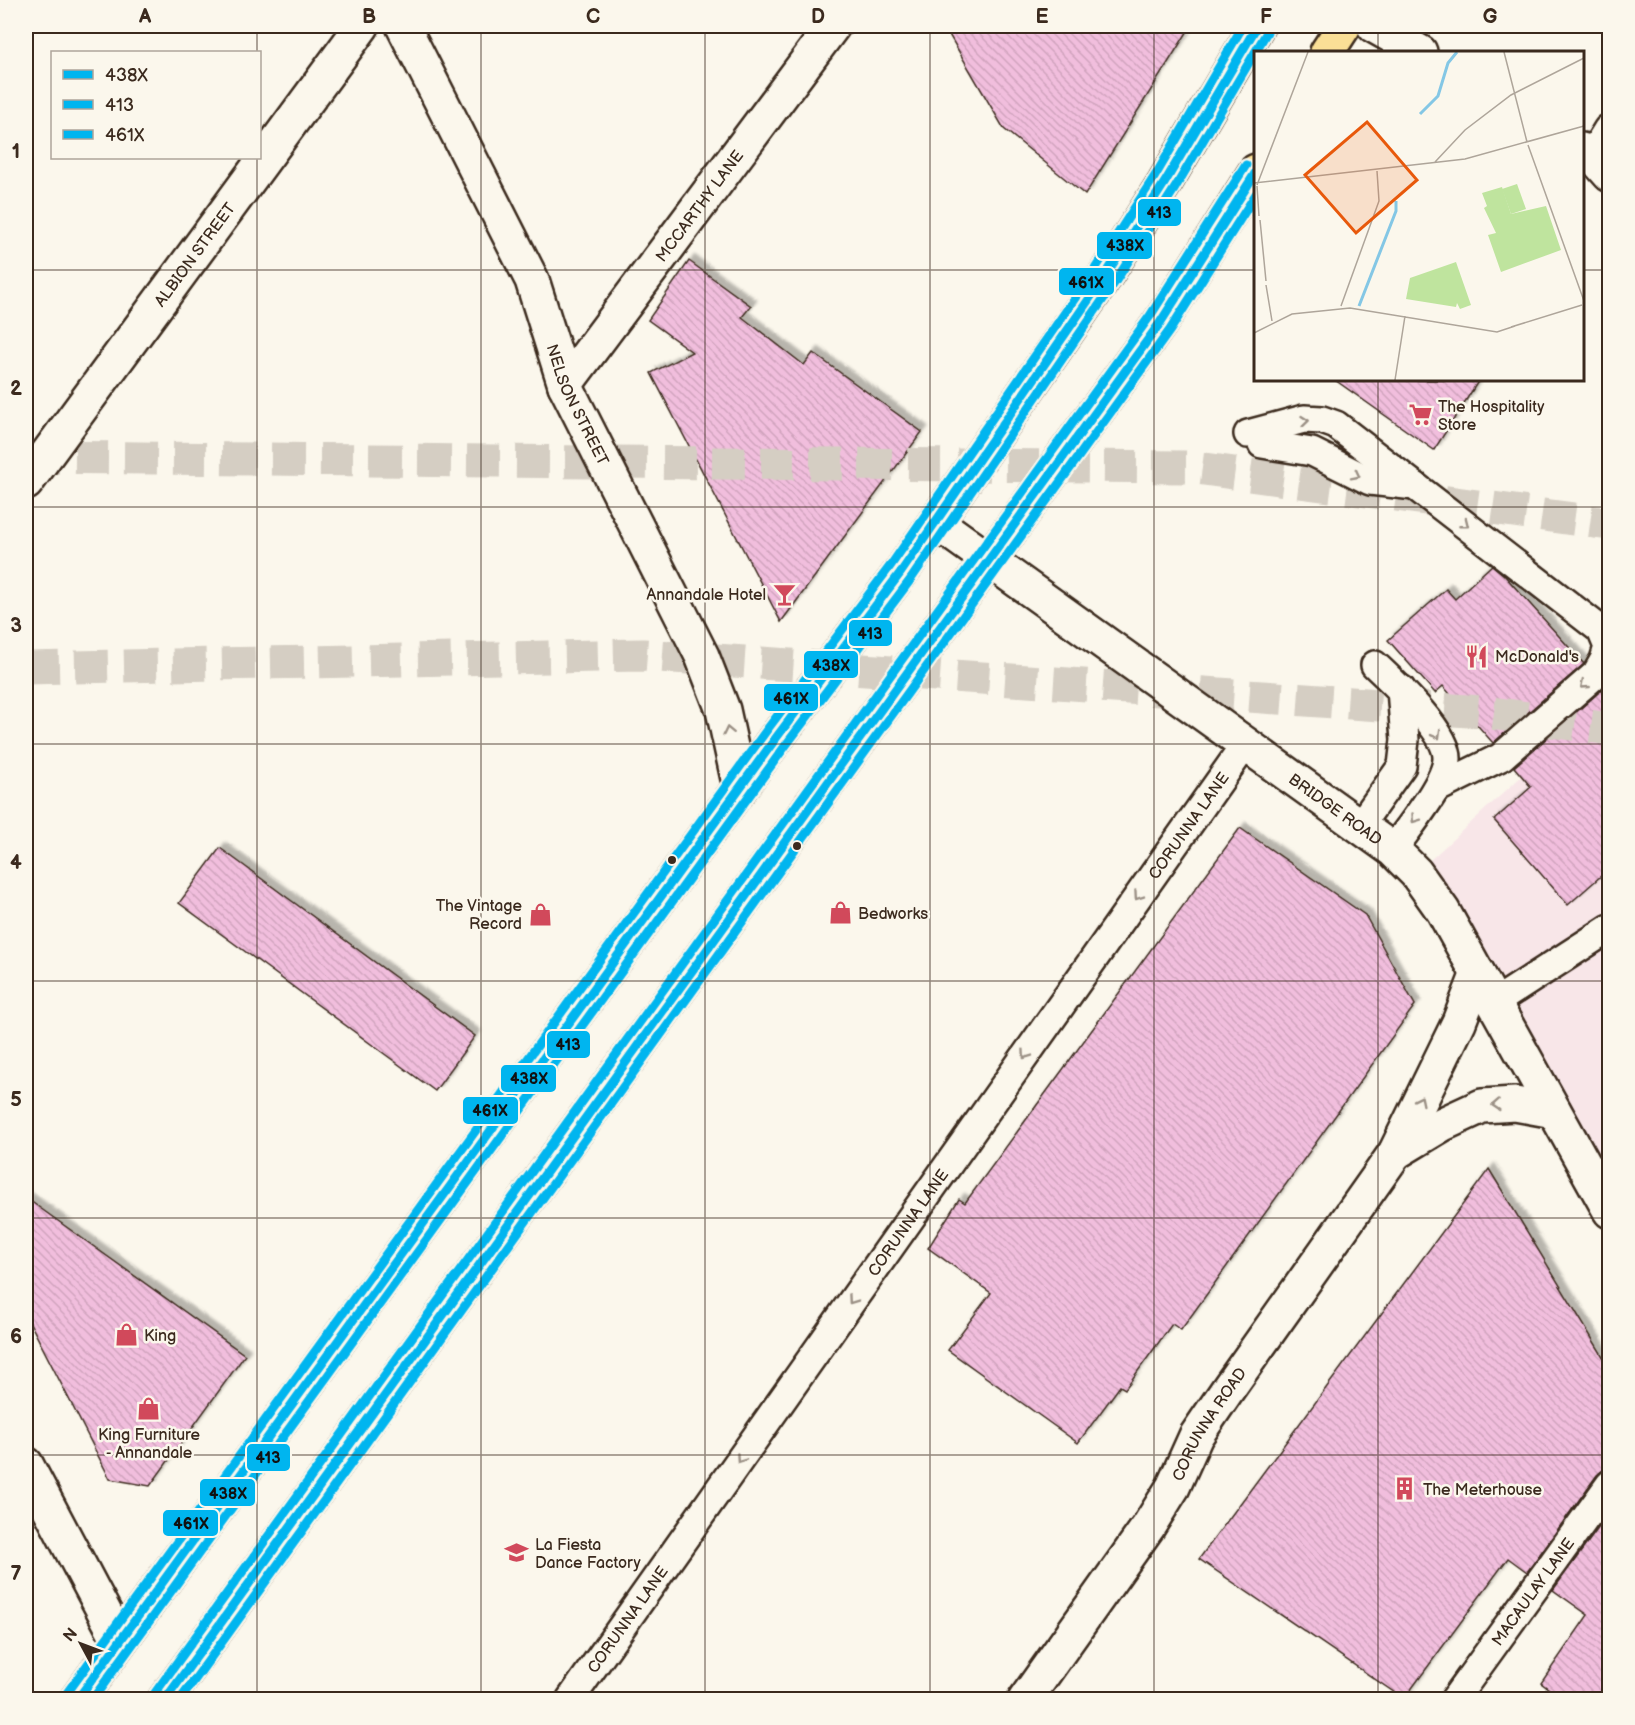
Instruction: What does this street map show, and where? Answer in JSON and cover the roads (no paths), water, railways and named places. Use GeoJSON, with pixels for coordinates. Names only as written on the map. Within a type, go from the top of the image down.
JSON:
{"type":"FeatureCollection","features":[{"type":"Feature","properties":{"kind":"highway"},"geometry":{"type":"LineString","coordinates":[[77,1700],[936,522],[1105,276],[1165,182],[1257,26]]}},
{"type":"Feature","properties":{"kind":"highway"},"geometry":{"type":"LineString","coordinates":[[1328,51],[1344,26]]}},
{"type":"Feature","properties":{"kind":"highway"},"geometry":{"type":"LineString","coordinates":[[165,1700],[1160,323],[1254,174]]}},
{"type":"Feature","properties":{"kind":"street","name":"ALBION STREET"},"geometry":{"type":"LineString","coordinates":[[26,483],[362,26]]}},
{"type":"Feature","properties":{"kind":"street","name":"NELSON STREET"},"geometry":{"type":"LineString","coordinates":[[403,26],[532,280],[565,385],[702,656],[723,710],[740,788]]}},
{"type":"Feature","properties":{"kind":"street","name":"MCCARTHY LANE"},"geometry":{"type":"LineString","coordinates":[[565,385],[833,26]]}},
{"type":"Feature","properties":{"kind":"street"},"geometry":{"type":"LineString","coordinates":[[1374,26],[1418,51]]}},
{"type":"Feature","properties":{"kind":"street","name":"BRIDGE ROAD"},"geometry":{"type":"LineString","coordinates":[[936,522],[1360,825],[1393,850],[1416,873],[1443,911],[1610,1211]]}},
{"type":"Feature","properties":{"kind":"street","name":"CORUNNA ROAD"},"geometry":{"type":"LineString","coordinates":[[1025,1700],[1148,1527],[1173,1487],[1196,1436],[1395,1153],[1459,1022],[1478,973]]}},
{"type":"Feature","properties":{"kind":"street","name":"CORUNNA ROAD"},"geometry":{"type":"LineString","coordinates":[[1395,1153],[1443,1124],[1482,1106],[1515,1104],[1554,1111]]}},
{"type":"Feature","properties":{"kind":"street"},"geometry":{"type":"LineString","coordinates":[[26,1464],[119,1640]]}},
{"type":"Feature","properties":{"kind":"lane"},"geometry":{"type":"LineString","coordinates":[[1255,439],[1304,419],[1322,420],[1336,425],[1601,630],[1608,647],[1596,674],[1501,757],[1436,789]]}},
{"type":"Feature","properties":{"kind":"lane"},"geometry":{"type":"LineString","coordinates":[[1375,665],[1401,689],[1429,721],[1441,738],[1447,759],[1436,789],[1393,850]]}},
{"type":"Feature","properties":{"kind":"lane"},"geometry":{"type":"LineString","coordinates":[[1360,825],[1402,766],[1405,740],[1401,689]]}},
{"type":"Feature","properties":{"kind":"lane","name":"CORUNNA LANE"},"geometry":{"type":"LineString","coordinates":[[570,1700],[1245,745]]}},
{"type":"Feature","properties":{"kind":"lane"},"geometry":{"type":"LineString","coordinates":[[1494,1003],[1610,928]]}},
{"type":"Feature","properties":{"kind":"lane","name":"MACAULAY LANE"},"geometry":{"type":"LineString","coordinates":[[1454,1700],[1610,1484]]}},
{"type":"Feature","properties":{"kind":"tunnel"},"geometry":{"type":"LineString","coordinates":[[26,457],[1190,467],[1610,524]]}},
{"type":"Feature","properties":{"kind":"tunnel"},"geometry":{"type":"LineString","coordinates":[[26,668],[643,655],[1483,712],[1610,729]]}},
{"type":"Feature","properties":{"kind":"place","name":"The Hospitality Store"},"geometry":{"type":"Point","coordinates":[1420,415]}},
{"type":"Feature","properties":{"kind":"place","name":"Annandale Hotel"},"geometry":{"type":"Point","coordinates":[784,594]}},
{"type":"Feature","properties":{"kind":"place","name":"McDonald's"},"geometry":{"type":"Point","coordinates":[1477,656]}},
{"type":"Feature","properties":{"kind":"place","name":"Bedworks"},"geometry":{"type":"Point","coordinates":[840,913]}},
{"type":"Feature","properties":{"kind":"place","name":"The Vintage Record"},"geometry":{"type":"Point","coordinates":[540,914]}},
{"type":"Feature","properties":{"kind":"place","name":"King"},"geometry":{"type":"Point","coordinates":[126,1335]}},
{"type":"Feature","properties":{"kind":"place","name":"King Furniture - Annandale"},"geometry":{"type":"Point","coordinates":[149,1409]}},
{"type":"Feature","properties":{"kind":"place","name":"The Meterhouse"},"geometry":{"type":"Point","coordinates":[1405,1489]}},
{"type":"Feature","properties":{"kind":"place","name":"La Fiesta Dance Factory"},"geometry":{"type":"Point","coordinates":[517,1553]}}]}
